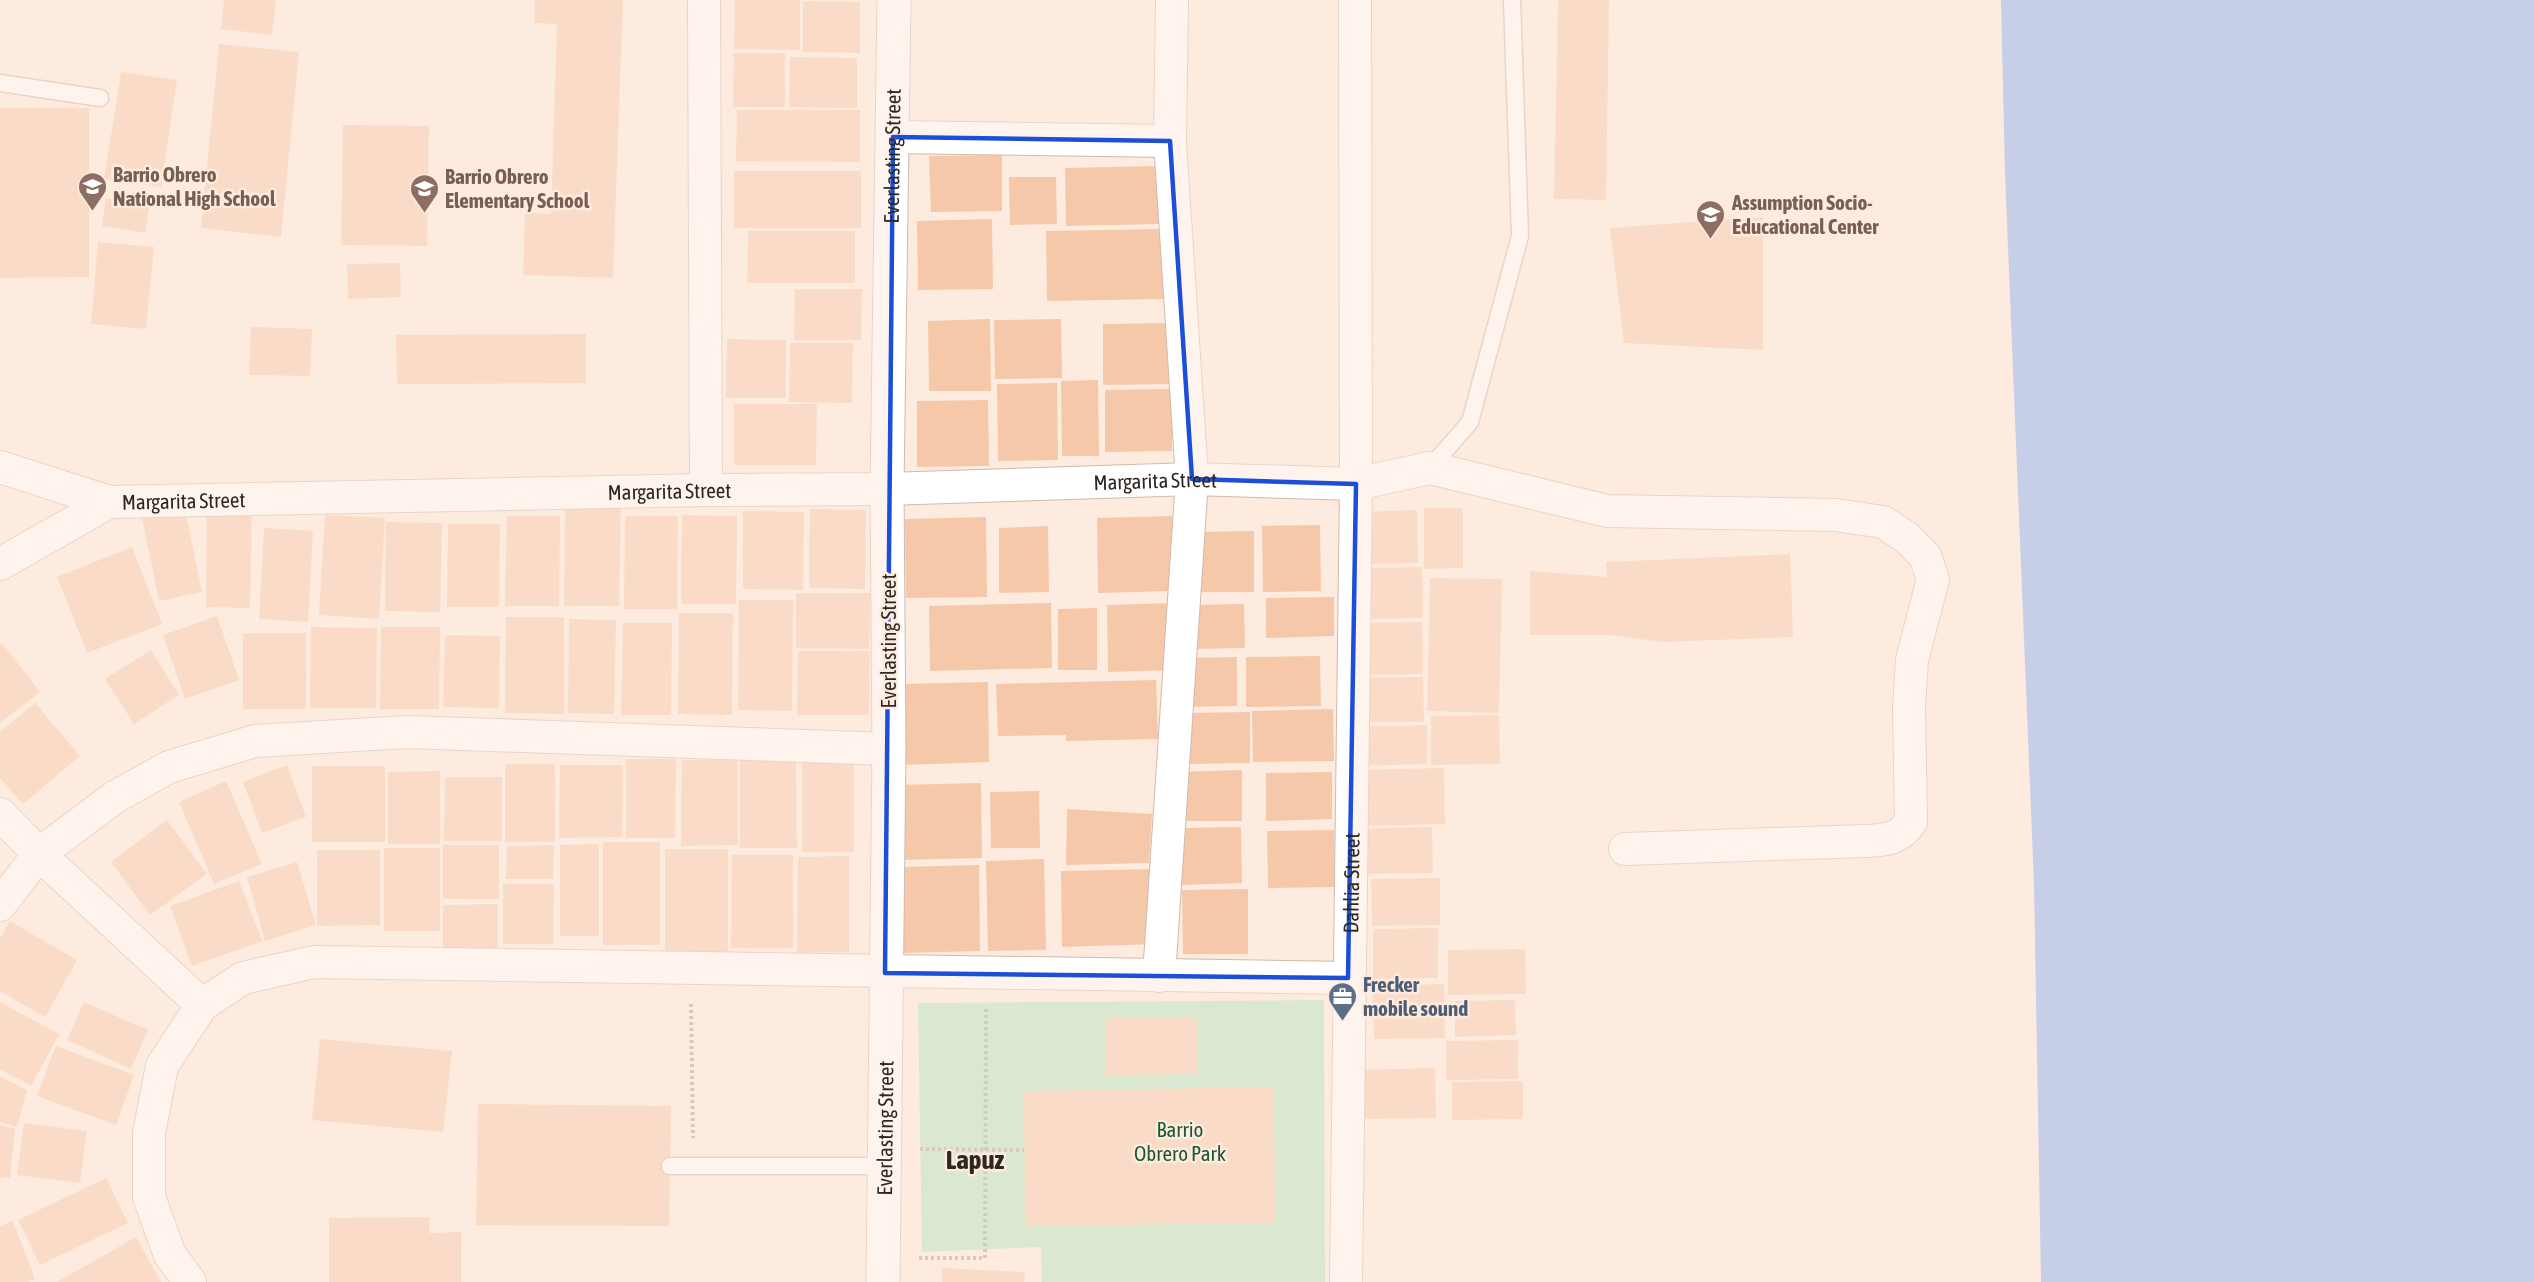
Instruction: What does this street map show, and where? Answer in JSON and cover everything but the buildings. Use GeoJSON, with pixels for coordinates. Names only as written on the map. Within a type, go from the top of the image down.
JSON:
{"type":"FeatureCollection","features":[{"type":"Feature","properties":{"kind":"street"},"geometry":{"type":"LineString","coordinates":[[704,0],[706,490]]}},
{"type":"Feature","properties":{"kind":"street","name":"Everlasting Street"},"geometry":{"type":"LineString","coordinates":[[883,1270],[889,748],[887,489],[894,0]]}},
{"type":"Feature","properties":{"kind":"street"},"geometry":{"type":"LineString","coordinates":[[1160,976],[1192,479],[1170,141],[1172,0]]}},
{"type":"Feature","properties":{"kind":"street","name":"Dahlia Street"},"geometry":{"type":"LineString","coordinates":[[1346,1282],[1348,978],[1356,484],[1355,0]]}},
{"type":"Feature","properties":{"kind":"street"},"geometry":{"type":"LineString","coordinates":[[893,137],[1170,141]]}},
{"type":"Feature","properties":{"kind":"street"},"geometry":{"type":"LineString","coordinates":[[0,467],[109,502]]}},
{"type":"Feature","properties":{"kind":"street"},"geometry":{"type":"LineString","coordinates":[[1430,468],[1607,511],[1836,515],[1883,522],[1906,537],[1925,556],[1933,579],[1912,660],[1909,708],[1911,822],[1905,831],[1893,839],[1865,841],[1625,849]]}},
{"type":"Feature","properties":{"kind":"street","name":"Margarita Street"},"geometry":{"type":"LineString","coordinates":[[0,564],[109,502],[706,490],[887,489],[1192,479],[1356,484],[1430,468]]}},
{"type":"Feature","properties":{"kind":"street"},"geometry":{"type":"LineString","coordinates":[[0,905],[39,854],[115,797],[169,766],[255,741],[406,732],[889,748]]}},
{"type":"Feature","properties":{"kind":"street"},"geometry":{"type":"LineString","coordinates":[[0,814],[39,854],[202,1005]]}},
{"type":"Feature","properties":{"kind":"street"},"geometry":{"type":"LineString","coordinates":[[190,1282],[170,1255],[149,1197],[149,1133],[162,1065],[202,1005],[243,978],[314,962],[885,973],[1348,978]]}},
{"type":"Feature","properties":{"kind":"lane"},"geometry":{"type":"LineString","coordinates":[[1430,468],[1470,422],[1520,236],[1512,0]]}},
{"type":"Feature","properties":{"kind":"lane"},"geometry":{"type":"LineString","coordinates":[[0,84],[100,98]]}},
{"type":"Feature","properties":{"kind":"lane"},"geometry":{"type":"LineString","coordinates":[[670,1166],[883,1158]]}},
{"type":"Feature","properties":{"kind":"path"},"geometry":{"type":"LineString","coordinates":[[692,969],[692,1137],[697,1148],[715,1166]]}},
{"type":"Feature","properties":{"kind":"path"},"geometry":{"type":"LineString","coordinates":[[883,1270],[985,1258],[986,974]]}},
{"type":"Feature","properties":{"kind":"path"},"geometry":{"type":"LineString","coordinates":[[883,1158],[986,1150],[1024,1150]]}},
{"type":"Feature","properties":{"kind":"highlighted area"},"geometry":{"type":"Polygon","coordinates":[[[893,137],[1170,141],[1192,479],[1356,484],[1348,978],[885,973],[893,137]]]}},
{"type":"Feature","properties":{"kind":"green space","name":"Barrio Obrero Park"},"geometry":{"type":"Polygon","coordinates":[[[1324,1000],[1325,1282],[1042,1282],[1041,1247],[922,1252],[918,1003],[1324,1000]]]}},
{"type":"Feature","properties":{"kind":"water"},"geometry":{"type":"Polygon","coordinates":[[[2001,0],[2534,0],[2534,1282],[2041,1282],[2034,884],[2005,174],[2001,0]]]}},
{"type":"Feature","properties":{"kind":"place","name":"Barrio Obrero National High School"},"geometry":{"type":"Point","coordinates":[92,212]}},
{"type":"Feature","properties":{"kind":"place","name":"Barrio Obrero Elementary School"},"geometry":{"type":"Point","coordinates":[424,214]}},
{"type":"Feature","properties":{"kind":"place","name":"Assumption Socio- Educational Center"},"geometry":{"type":"Point","coordinates":[1711,240]}},
{"type":"Feature","properties":{"kind":"place","name":"Frecker mobile sound"},"geometry":{"type":"Point","coordinates":[1342,1022]}},
{"type":"Feature","properties":{"kind":"district","name":"Lapuz"},"geometry":{"type":"Point","coordinates":[975,1159]}}]}
